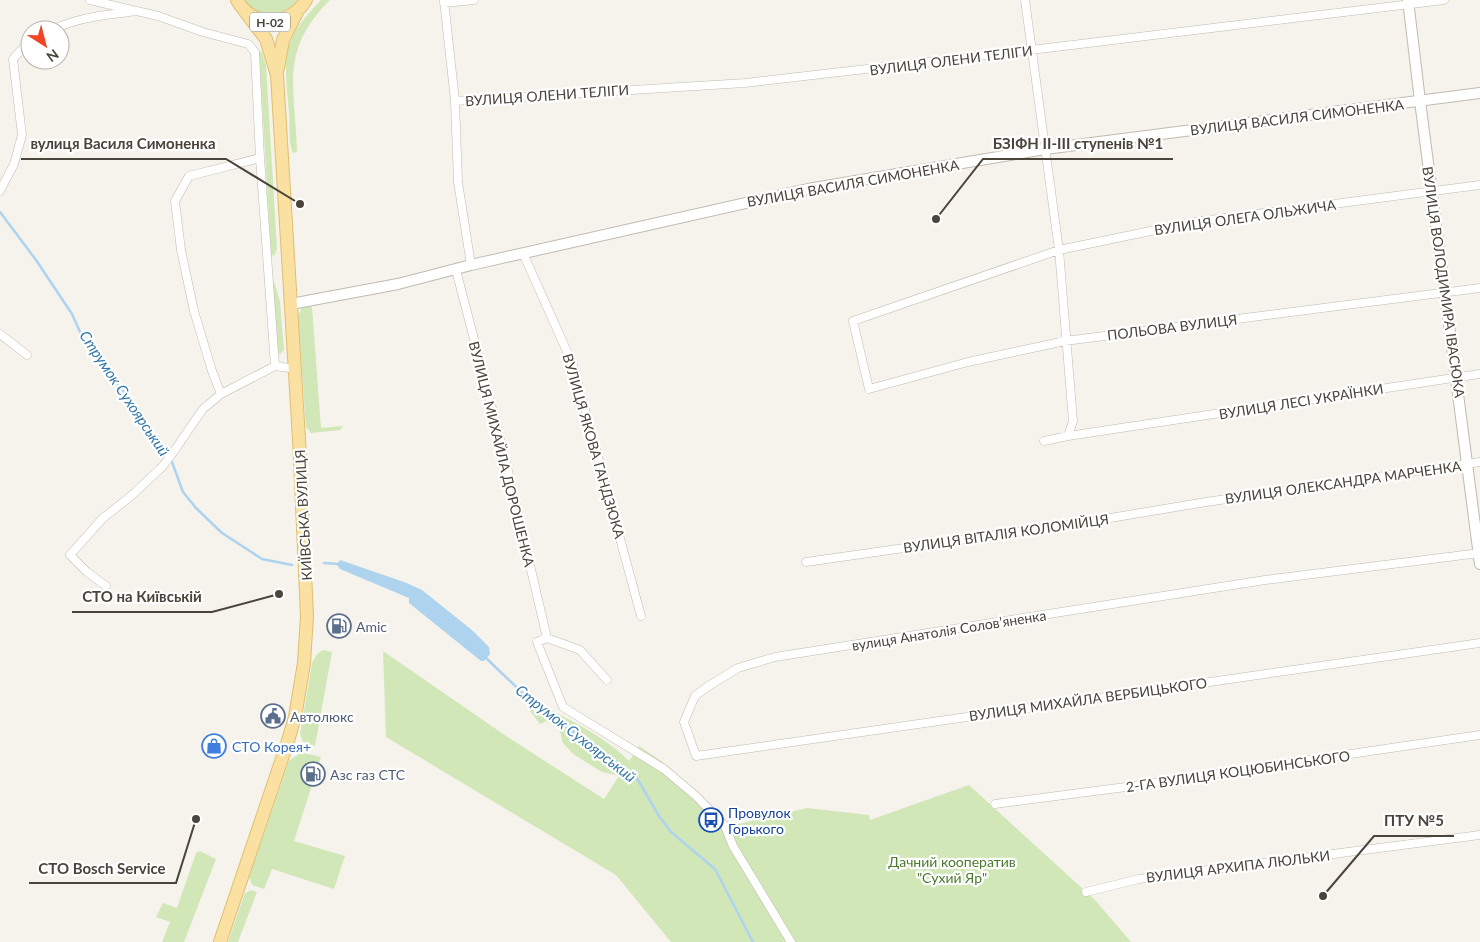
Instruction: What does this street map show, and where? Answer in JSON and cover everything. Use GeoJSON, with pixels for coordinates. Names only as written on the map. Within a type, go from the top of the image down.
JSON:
{"type":"FeatureCollection","features":[{"type":"Feature","properties":{"kind":"main road","name":"Н-02"},"geometry":{"type":"LineString","coordinates":[[240,5],[260,20],[270,22],[279,20],[304,3]]}},
{"type":"Feature","properties":{"kind":"main road","name":"КИЇВСЬКА ВУЛИЦЯ"},"geometry":{"type":"LineString","coordinates":[[220,942],[287,744],[295,717],[304,663],[306,598],[296,369],[277,75],[282,40],[304,3]]}},
{"type":"Feature","properties":{"kind":"main road","name":"КИЇВСЬКА ВУЛИЦЯ"},"geometry":{"type":"LineString","coordinates":[[240,5],[266,38],[277,75]]}},
{"type":"Feature","properties":{"kind":"street"},"geometry":{"type":"LineString","coordinates":[[90,0],[158,16],[203,32],[248,44],[256,52],[260,158],[276,366]]}},
{"type":"Feature","properties":{"kind":"street"},"geometry":{"type":"LineString","coordinates":[[471,265],[458,182],[455,101],[444,1],[474,0]]}},
{"type":"Feature","properties":{"kind":"street"},"geometry":{"type":"LineString","coordinates":[[1025,0],[1059,250],[1072,421],[1068,436]]}},
{"type":"Feature","properties":{"kind":"street","name":"ВУЛИЦЯ ОЛЕНИ ТЕЛІГИ"},"geometry":{"type":"LineString","coordinates":[[455,101],[745,83],[1031,50],[1409,2],[1444,0]]}},
{"type":"Feature","properties":{"kind":"street","name":"ВУЛИЦЯ ВОЛОДИМИРА ІВАСЮКА"},"geometry":{"type":"LineString","coordinates":[[1409,2],[1420,101],[1480,557]]}},
{"type":"Feature","properties":{"kind":"street"},"geometry":{"type":"LineString","coordinates":[[70,22],[91,16],[135,11]]}},
{"type":"Feature","properties":{"kind":"street"},"geometry":{"type":"LineString","coordinates":[[0,191],[14,164],[22,135],[14,58],[20,51]]}},
{"type":"Feature","properties":{"kind":"street","name":"ВУЛИЦЯ ВАСИЛЯ СИМОНЕНКА"},"geometry":{"type":"LineString","coordinates":[[292,304],[398,284],[471,265],[808,189],[1045,150],[1480,93]]}},
{"type":"Feature","properties":{"kind":"street"},"geometry":{"type":"LineString","coordinates":[[221,394],[194,311],[181,250],[175,201],[189,176],[260,158]]}},
{"type":"Feature","properties":{"kind":"street","name":"ВУЛИЦЯ ОЛЕГА ОЛЬЖИЧА"},"geometry":{"type":"LineString","coordinates":[[869,389],[853,321],[1059,250],[1194,222],[1480,185]]}},
{"type":"Feature","properties":{"kind":"street","name":"ВУЛИЦЯ ЯКОВА ГАНДЗЮКА"},"geometry":{"type":"LineString","coordinates":[[523,253],[573,365],[641,616]]}},
{"type":"Feature","properties":{"kind":"street","name":"ВУЛИЦЯ МИХАЙЛА ДОРОШЕНКА"},"geometry":{"type":"LineString","coordinates":[[456,270],[504,454],[547,638]]}},
{"type":"Feature","properties":{"kind":"street","name":"ПОЛЬОВА ВУЛИЦЯ"},"geometry":{"type":"LineString","coordinates":[[869,389],[968,362],[1066,340],[1480,288]]}},
{"type":"Feature","properties":{"kind":"street"},"geometry":{"type":"LineString","coordinates":[[0,334],[27,355]]}},
{"type":"Feature","properties":{"kind":"street"},"geometry":{"type":"LineString","coordinates":[[106,586],[87,572],[70,555],[103,518],[131,496],[165,463],[203,409],[221,394],[276,366],[296,369]]}},
{"type":"Feature","properties":{"kind":"street","name":"ВУЛИЦЯ ЛЕСІ УКРАЇНКИ"},"geometry":{"type":"LineString","coordinates":[[1044,441],[1480,374]]}},
{"type":"Feature","properties":{"kind":"street","name":"ВУЛИЦЯ ОЛЕКСАНДРА МАРЧЕНКА"},"geometry":{"type":"LineString","coordinates":[[1206,502],[1480,462]]}},
{"type":"Feature","properties":{"kind":"street","name":"ВУЛИЦЯ ВІТАЛІЯ КОЛОМІЙЦЯ"},"geometry":{"type":"LineString","coordinates":[[806,562],[1080,523],[1206,502]]}},
{"type":"Feature","properties":{"kind":"street","name":"вулиця Анатолія Соловʼяненка"},"geometry":{"type":"LineString","coordinates":[[696,756],[684,722],[695,696],[738,668],[776,657],[1275,579],[1480,557]]}},
{"type":"Feature","properties":{"kind":"street"},"geometry":{"type":"LineString","coordinates":[[608,680],[580,650],[547,638],[537,642],[563,707],[664,769],[696,796],[725,826],[734,846],[791,942]]}},
{"type":"Feature","properties":{"kind":"street","name":"ВУЛИЦЯ МИХАЙЛА ВЕРБИЦЬКОГО"},"geometry":{"type":"LineString","coordinates":[[696,756],[1480,643]]}},
{"type":"Feature","properties":{"kind":"street","name":"2-ГА ВУЛИЦЯ КОЦЮБИНСЬКОГО"},"geometry":{"type":"LineString","coordinates":[[995,804],[1126,787],[1480,735]]}},
{"type":"Feature","properties":{"kind":"street","name":"ВУЛИЦЯ АРХИПА ЛЮЛЬКИ"},"geometry":{"type":"LineString","coordinates":[[1086,892],[1139,879],[1480,835]]}},
{"type":"Feature","properties":{"kind":"green space"},"geometry":{"type":"Polygon","coordinates":[[[244,0],[297,0],[284,11],[270,15],[257,11],[244,0]]]}},
{"type":"Feature","properties":{"kind":"green space"},"geometry":{"type":"Polygon","coordinates":[[[321,0],[330,0],[314,18],[303,36],[297,53],[293,88],[297,152],[293,153],[291,149],[286,77],[288,51],[298,27],[321,0]]]}},
{"type":"Feature","properties":{"kind":"green space"},"geometry":{"type":"Polygon","coordinates":[[[259,51],[262,52],[266,65],[277,249],[274,256],[271,254],[259,51]]]}},
{"type":"Feature","properties":{"kind":"green space"},"geometry":{"type":"Polygon","coordinates":[[[273,282],[280,302],[284,350],[280,354],[278,352],[273,282]]]}},
{"type":"Feature","properties":{"kind":"green space"},"geometry":{"type":"Polygon","coordinates":[[[303,306],[312,307],[321,428],[343,426],[340,430],[311,433],[306,427],[298,315],[303,306]]]}},
{"type":"Feature","properties":{"kind":"green space"},"geometry":{"type":"Polygon","coordinates":[[[323,650],[332,652],[315,746],[303,742],[300,734],[312,663],[317,654],[323,650]]]}},
{"type":"Feature","properties":{"kind":"green space","name":"Дачний кооператив \"Сухий Яр\""},"geometry":{"type":"Polygon","coordinates":[[[383,651],[506,736],[604,799],[619,776],[602,772],[573,754],[563,743],[559,728],[546,721],[540,724],[530,711],[535,705],[550,710],[587,729],[629,761],[639,746],[667,765],[730,826],[807,808],[869,815],[870,820],[969,785],[1095,900],[1131,942],[671,942],[616,875],[386,737],[383,651]]]}},
{"type":"Feature","properties":{"kind":"green space"},"geometry":{"type":"Polygon","coordinates":[[[300,753],[321,757],[294,841],[345,856],[334,889],[272,869],[264,889],[252,885],[249,877],[289,761],[300,753]]]}},
{"type":"Feature","properties":{"kind":"green space"},"geometry":{"type":"Polygon","coordinates":[[[200,851],[216,859],[184,942],[162,942],[170,922],[156,917],[163,903],[177,908],[196,853],[200,851]]]}},
{"type":"Feature","properties":{"kind":"green space"},"geometry":{"type":"Polygon","coordinates":[[[251,890],[257,892],[238,942],[228,942],[245,893],[251,890]]]}},
{"type":"Feature","properties":{"kind":"water"},"geometry":{"type":"Polygon","coordinates":[[[340,560],[422,590],[473,631],[489,647],[490,654],[484,661],[481,661],[409,603],[409,598],[340,569],[337,565],[340,560]]]}},
{"type":"Feature","properties":{"kind":"waterway","name":"Струмок Сухоярський"},"geometry":{"type":"LineString","coordinates":[[0,212],[36,260],[72,314],[81,334],[96,357],[142,414],[158,445],[172,462],[183,492],[196,508],[222,533],[262,559],[292,565]]}},
{"type":"Feature","properties":{"kind":"waterway","name":"Струмок Сухоярський"},"geometry":{"type":"LineString","coordinates":[[324,563],[339,564]]}},
{"type":"Feature","properties":{"kind":"waterway","name":"Струмок Сухоярський"},"geometry":{"type":"LineString","coordinates":[[485,657],[535,705],[622,766],[638,780],[659,816],[671,832],[715,869],[753,942]]}},
{"type":"Feature","properties":{"kind":"place","name":"вулиця Василя Симоненка"},"geometry":{"type":"Point","coordinates":[300,204]}},
{"type":"Feature","properties":{"kind":"place","name":"БЗІФН ІІ-ІІІ ступенів №1"},"geometry":{"type":"Point","coordinates":[936,219]}},
{"type":"Feature","properties":{"kind":"place","name":"СТО на Київській"},"geometry":{"type":"Point","coordinates":[279,594]}},
{"type":"Feature","properties":{"kind":"place","name":"Amic"},"geometry":{"type":"Point","coordinates":[339,626]}},
{"type":"Feature","properties":{"kind":"place","name":"Автолюкс"},"geometry":{"type":"Point","coordinates":[273,716]}},
{"type":"Feature","properties":{"kind":"place","name":"СТО Корея+"},"geometry":{"type":"Point","coordinates":[214,746]}},
{"type":"Feature","properties":{"kind":"place","name":"Азс газ СТС"},"geometry":{"type":"Point","coordinates":[313,774]}},
{"type":"Feature","properties":{"kind":"place","name":"СТО Bosch Service"},"geometry":{"type":"Point","coordinates":[196,819]}},
{"type":"Feature","properties":{"kind":"place","name":"Провулок Горького"},"geometry":{"type":"Point","coordinates":[711,820]}},
{"type":"Feature","properties":{"kind":"place","name":"ПТУ №5"},"geometry":{"type":"Point","coordinates":[1323,896]}}]}
